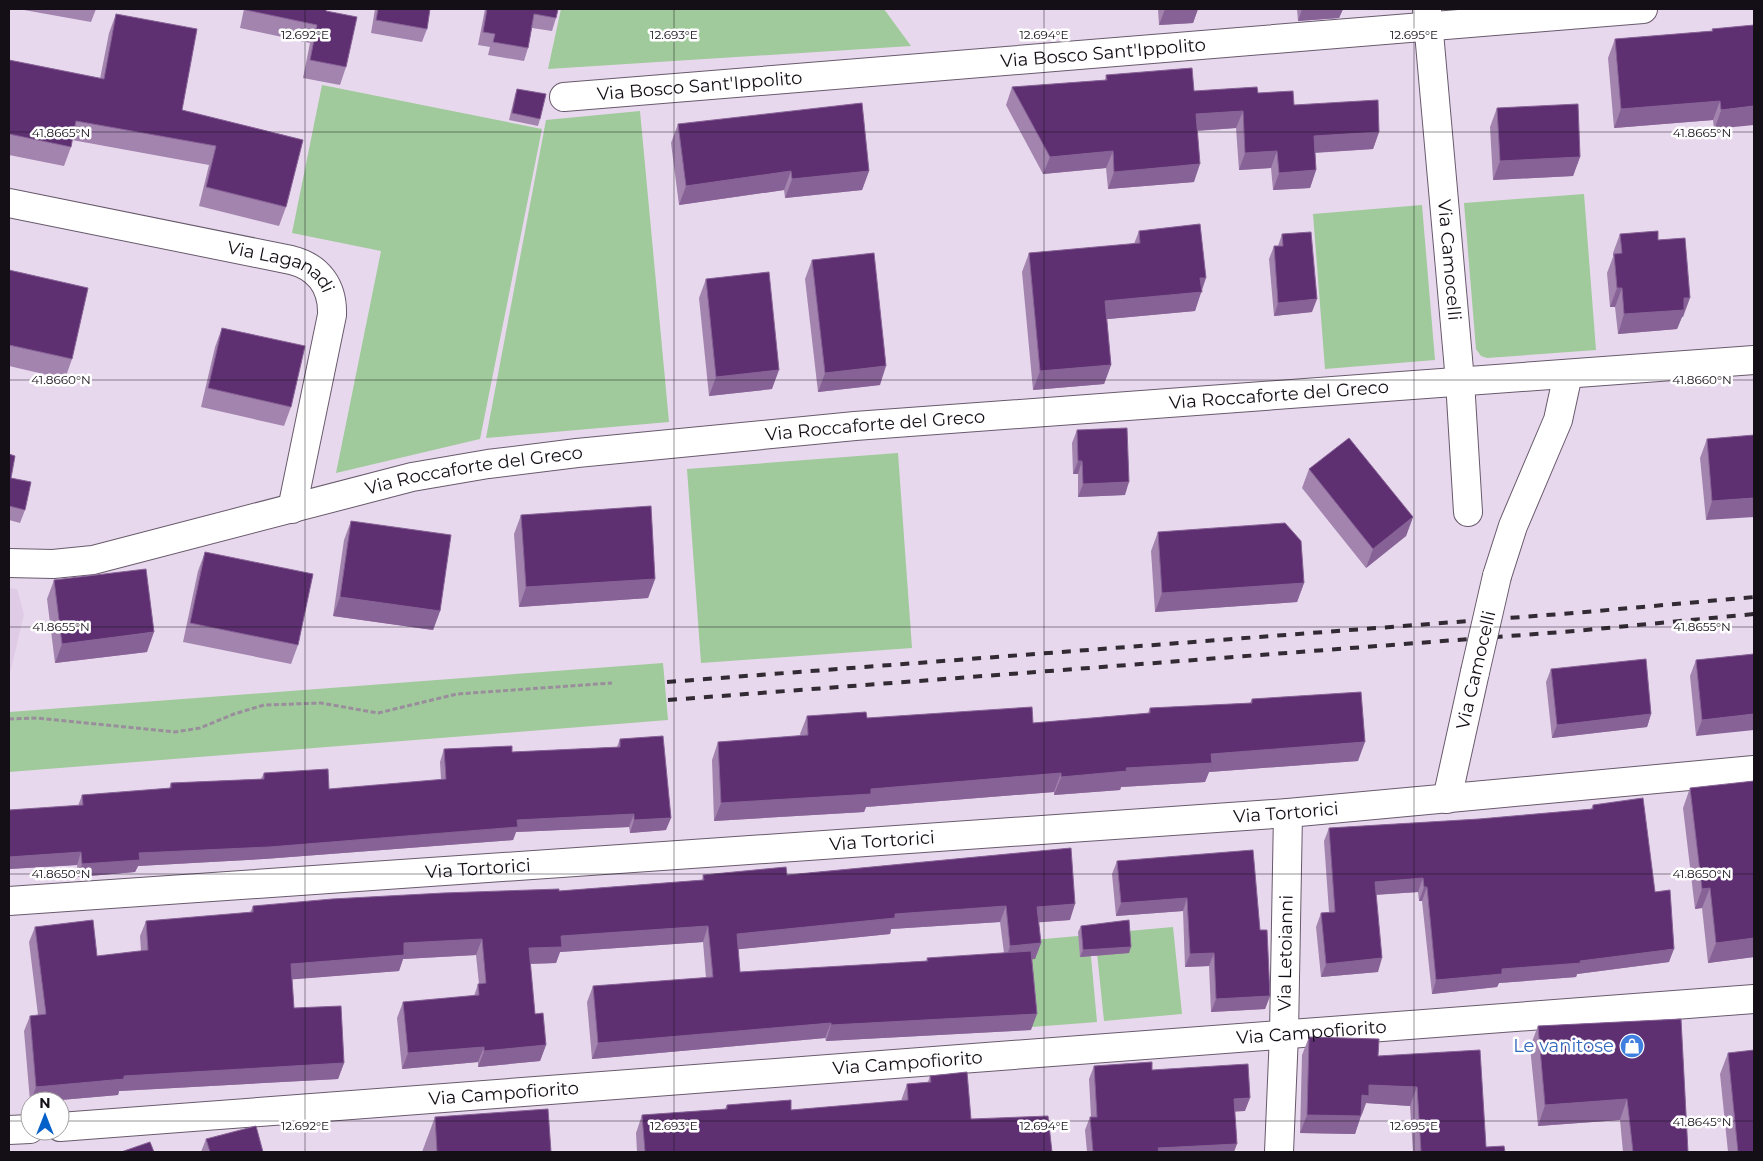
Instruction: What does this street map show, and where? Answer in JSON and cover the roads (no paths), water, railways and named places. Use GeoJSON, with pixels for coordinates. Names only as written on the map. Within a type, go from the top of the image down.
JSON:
{"type":"FeatureCollection","features":[{"type":"Feature","properties":{"kind":"street","name":"Via Bosco Sant'Ippolito"},"geometry":{"type":"LineString","coordinates":[[564,97],[1428,18],[1643,9]]}},
{"type":"Feature","properties":{"kind":"street","name":"Via Camocelli"},"geometry":{"type":"LineString","coordinates":[[1428,18],[1460,382],[1468,512]]}},
{"type":"Feature","properties":{"kind":"street","name":"Via Laganadi"},"geometry":{"type":"LineString","coordinates":[[9,203],[297,261],[310,267],[321,276],[330,294],[332,315],[292,509]]}},
{"type":"Feature","properties":{"kind":"street","name":"Via Roccaforte del Greco"},"geometry":{"type":"LineString","coordinates":[[9,563],[53,564],[93,560],[420,476],[488,464],[577,453],[855,426],[1754,360]]}},
{"type":"Feature","properties":{"kind":"street","name":"Via Camocelli"},"geometry":{"type":"LineString","coordinates":[[1447,800],[1497,576],[1512,526],[1558,420],[1568,374]]}},
{"type":"Feature","properties":{"kind":"street","name":"Via Tortorici"},"geometry":{"type":"LineString","coordinates":[[9,901],[1288,813],[1447,800],[1754,770]]}},
{"type":"Feature","properties":{"kind":"street","name":"Via Letoianni"},"geometry":{"type":"LineString","coordinates":[[1280,1152],[1288,813]]}},
{"type":"Feature","properties":{"kind":"street","name":"Via Campofiorito"},"geometry":{"type":"LineString","coordinates":[[70,1125],[1754,998]]}},
{"type":"Feature","properties":{"kind":"railway"},"geometry":{"type":"LineString","coordinates":[[667,682],[1574,613],[1754,597]]}},
{"type":"Feature","properties":{"kind":"railway"},"geometry":{"type":"LineString","coordinates":[[668,700],[1575,631],[1754,614]]}},
{"type":"Feature","properties":{"kind":"place","name":"Le vanitose"},"geometry":{"type":"Point","coordinates":[1632,1046]}}]}
